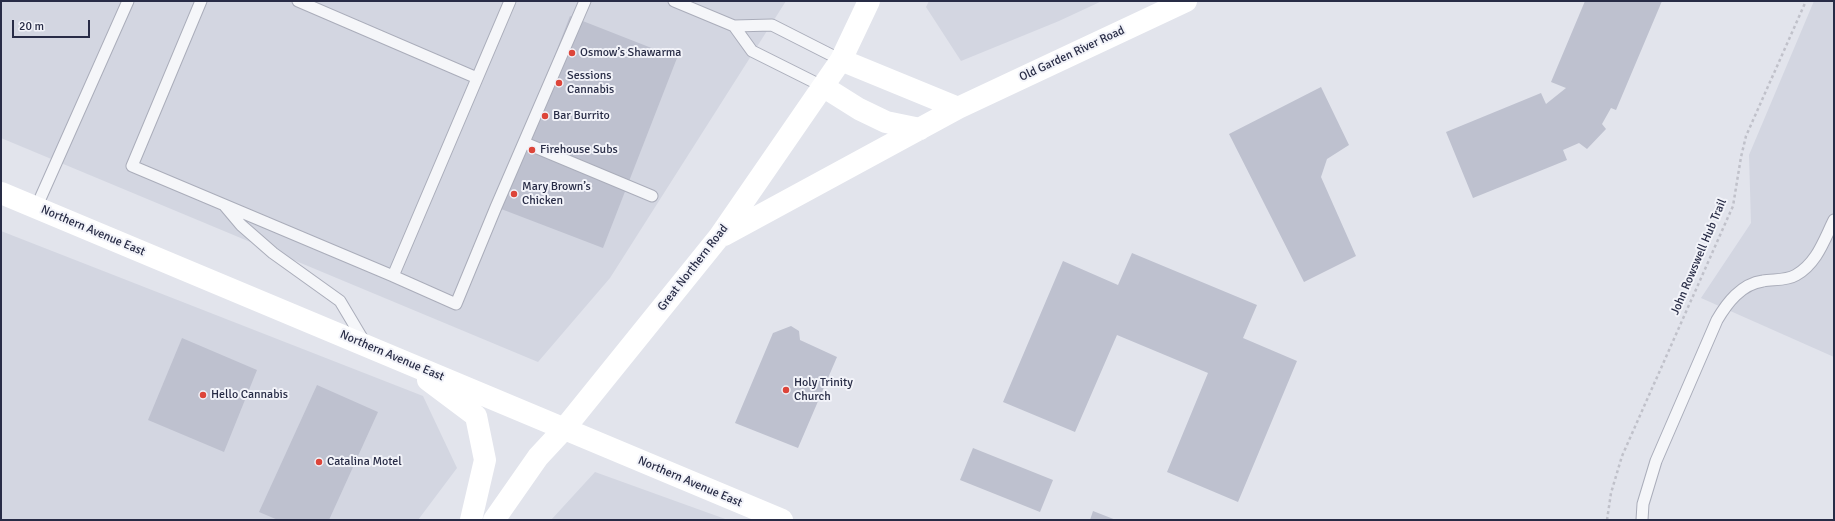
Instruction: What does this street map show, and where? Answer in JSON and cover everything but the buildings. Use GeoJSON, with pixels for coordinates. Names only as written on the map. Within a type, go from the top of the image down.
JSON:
{"type":"FeatureCollection","features":[{"type":"Feature","properties":{"kind":"main road","name":"Great Northern Road"},"geometry":{"type":"LineString","coordinates":[[494,520],[538,457],[564,429],[719,237],[824,87],[841,60],[869,1]]}},
{"type":"Feature","properties":{"kind":"main road","name":"Old Garden River Road"},"geometry":{"type":"LineString","coordinates":[[719,237],[958,108],[1186,1]]}},
{"type":"Feature","properties":{"kind":"main road"},"geometry":{"type":"LineString","coordinates":[[841,60],[958,108]]}},
{"type":"Feature","properties":{"kind":"main road"},"geometry":{"type":"LineString","coordinates":[[824,87],[860,109],[886,122],[920,129]]}},
{"type":"Feature","properties":{"kind":"main road","name":"Northern Avenue East"},"geometry":{"type":"LineString","coordinates":[[1,193],[782,520]]}},
{"type":"Feature","properties":{"kind":"main road"},"geometry":{"type":"LineString","coordinates":[[403,361],[476,416],[485,460],[471,520]]}},
{"type":"Feature","properties":{"kind":"lane"},"geometry":{"type":"LineString","coordinates":[[36,208],[128,1]]}},
{"type":"Feature","properties":{"kind":"lane"},"geometry":{"type":"LineString","coordinates":[[201,1],[132,166],[456,304],[585,1]]}},
{"type":"Feature","properties":{"kind":"lane"},"geometry":{"type":"LineString","coordinates":[[298,1],[477,78]]}},
{"type":"Feature","properties":{"kind":"lane"},"geometry":{"type":"LineString","coordinates":[[393,276],[510,1]]}},
{"type":"Feature","properties":{"kind":"lane"},"geometry":{"type":"LineString","coordinates":[[674,1],[734,26],[772,25],[841,60]]}},
{"type":"Feature","properties":{"kind":"lane"},"geometry":{"type":"LineString","coordinates":[[734,26],[752,50],[824,87]]}},
{"type":"Feature","properties":{"kind":"lane"},"geometry":{"type":"LineString","coordinates":[[525,143],[652,196]]}},
{"type":"Feature","properties":{"kind":"lane"},"geometry":{"type":"LineString","coordinates":[[223,204],[241,225],[273,253],[340,301],[367,346]]}},
{"type":"Feature","properties":{"kind":"lane"},"geometry":{"type":"LineString","coordinates":[[1642,520],[1643,504],[1656,462],[1717,320],[1728,302],[1744,289],[1761,281],[1785,279],[1795,276],[1818,255],[1834,220]]}},
{"type":"Feature","properties":{"kind":"path","name":"John Rowswell Hub Trail"},"geometry":{"type":"LineString","coordinates":[[1607,520],[1611,493],[1622,456],[1732,206],[1746,136],[1806,1]]}},
{"type":"Feature","properties":{"kind":"shaded area"},"geometry":{"type":"Polygon","coordinates":[[[1,1],[786,1],[610,278],[538,362],[1,138],[1,1]]]}},
{"type":"Feature","properties":{"kind":"shaded area"},"geometry":{"type":"Polygon","coordinates":[[[929,1],[1102,1],[1059,21],[961,61],[926,7],[929,1]]]}},
{"type":"Feature","properties":{"kind":"shaded area"},"geometry":{"type":"Polygon","coordinates":[[[1814,1],[1834,1],[1834,357],[1701,298],[1751,223],[1749,155],[1814,1]]]}},
{"type":"Feature","properties":{"kind":"shaded area"},"geometry":{"type":"Polygon","coordinates":[[[1,231],[423,396],[457,468],[418,520],[1,520],[1,231]]]}},
{"type":"Feature","properties":{"kind":"shaded area"},"geometry":{"type":"Polygon","coordinates":[[[595,472],[728,520],[551,520],[595,472]]]}},
{"type":"Feature","properties":{"kind":"place","name":"Osmow’s Shawarma"},"geometry":{"type":"Point","coordinates":[572,53]}},
{"type":"Feature","properties":{"kind":"place","name":"Sessions Cannabis"},"geometry":{"type":"Point","coordinates":[559,83]}},
{"type":"Feature","properties":{"kind":"place","name":"Bar Burrito"},"geometry":{"type":"Point","coordinates":[545,116]}},
{"type":"Feature","properties":{"kind":"place","name":"Firehouse Subs"},"geometry":{"type":"Point","coordinates":[532,150]}},
{"type":"Feature","properties":{"kind":"place","name":"Mary Brown’s Chicken"},"geometry":{"type":"Point","coordinates":[514,194]}},
{"type":"Feature","properties":{"kind":"place","name":"Holy Trinity Church"},"geometry":{"type":"Point","coordinates":[786,390]}},
{"type":"Feature","properties":{"kind":"place","name":"Hello Cannabis"},"geometry":{"type":"Point","coordinates":[203,395]}},
{"type":"Feature","properties":{"kind":"place","name":"Catalina Motel"},"geometry":{"type":"Point","coordinates":[319,462]}}]}
